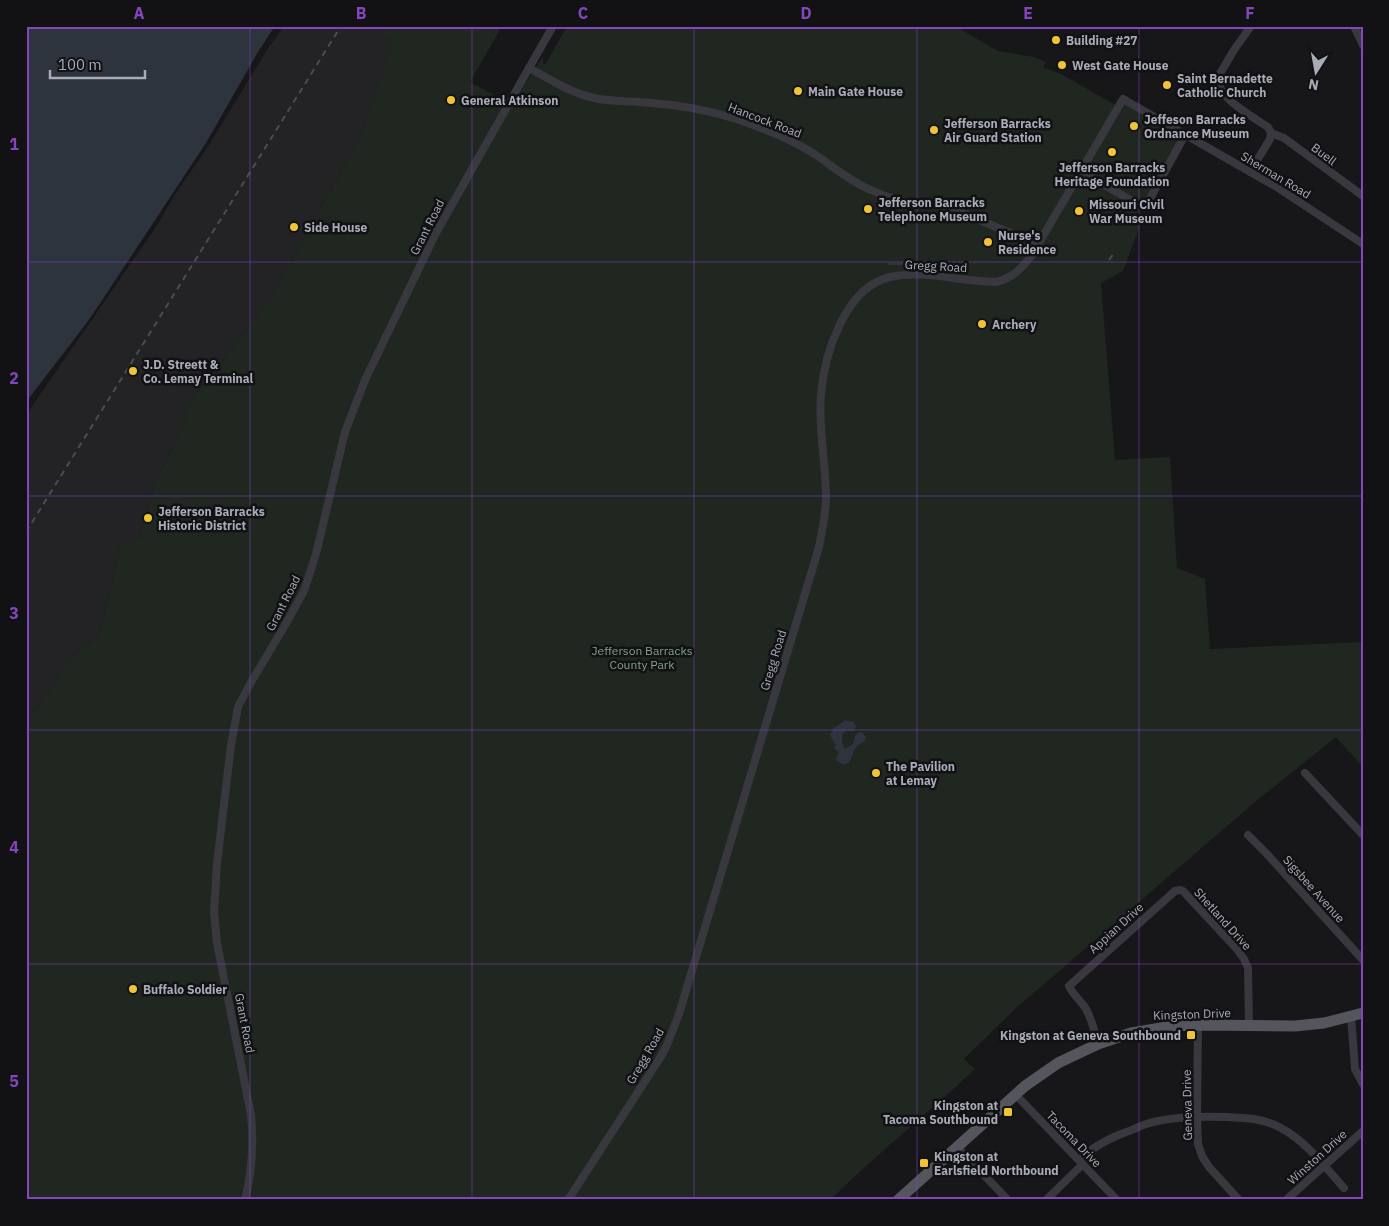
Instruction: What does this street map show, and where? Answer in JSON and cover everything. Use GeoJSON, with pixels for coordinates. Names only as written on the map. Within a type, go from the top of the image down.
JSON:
{"type":"FeatureCollection","features":[{"type":"Feature","properties":{"kind":"main road","name":"Kingston Drive"},"geometry":{"type":"LineString","coordinates":[[903,1198],[1015,1094],[1058,1063],[1098,1044],[1143,1030],[1173,1026],[1281,1026],[1310,1024],[1357,1015]]}},
{"type":"Feature","properties":{"kind":"street","name":"Grant Road"},"geometry":{"type":"LineString","coordinates":[[246,1200],[253,1132],[217,943],[214,906],[231,745],[238,707],[291,615],[306,585],[316,554],[345,432],[365,380],[436,233],[553,26]]}},
{"type":"Feature","properties":{"kind":"street","name":"Buell"},"geometry":{"type":"LineString","coordinates":[[1251,26],[1218,77],[1218,86],[1224,96],[1268,127],[1271,133],[1284,138],[1363,196]]}},
{"type":"Feature","properties":{"kind":"street"},"geometry":{"type":"LineString","coordinates":[[1354,26],[1363,45]]}},
{"type":"Feature","properties":{"kind":"street","name":"Hancock Road"},"geometry":{"type":"LineString","coordinates":[[529,68],[571,90],[594,98],[694,108],[751,124],[792,141],[816,155],[851,180],[879,194],[905,202],[948,207],[1038,245]]}},
{"type":"Feature","properties":{"kind":"street","name":"Gregg Road"},"geometry":{"type":"LineString","coordinates":[[568,1200],[660,1058],[679,1014],[819,547],[826,497],[820,416],[821,394],[828,358],[843,318],[860,293],[884,278],[918,274],[987,282],[1004,280],[1011,277],[1022,268],[1038,245],[1123,99]]}},
{"type":"Feature","properties":{"kind":"street","name":"Sherman Road"},"geometry":{"type":"LineString","coordinates":[[1123,99],[1275,186],[1363,244]]}},
{"type":"Feature","properties":{"kind":"street"},"geometry":{"type":"LineString","coordinates":[[1250,172],[1270,139],[1271,133]]}},
{"type":"Feature","properties":{"kind":"street"},"geometry":{"type":"LineString","coordinates":[[1081,170],[1137,204],[1148,202],[1185,135]]}},
{"type":"Feature","properties":{"kind":"street"},"geometry":{"type":"LineString","coordinates":[[1305,773],[1363,835]]}},
{"type":"Feature","properties":{"kind":"street","name":"Sigsbee Avenue"},"geometry":{"type":"LineString","coordinates":[[1248,835],[1363,960]]}},
{"type":"Feature","properties":{"kind":"street","name":"Appian Drive"},"geometry":{"type":"LineString","coordinates":[[1098,1044],[1092,1021],[1069,986],[1175,891],[1180,890]]}},
{"type":"Feature","properties":{"kind":"street","name":"Shetland Drive"},"geometry":{"type":"LineString","coordinates":[[1180,890],[1236,948],[1244,959],[1249,974],[1249,1026]]}},
{"type":"Feature","properties":{"kind":"street"},"geometry":{"type":"LineString","coordinates":[[1357,1015],[1355,1069],[1363,1084]]}},
{"type":"Feature","properties":{"kind":"street","name":"Geneva Drive"},"geometry":{"type":"LineString","coordinates":[[1198,1025],[1198,1144],[1202,1156],[1209,1167],[1239,1200]]}},
{"type":"Feature","properties":{"kind":"street","name":"Tacoma Drive"},"geometry":{"type":"LineString","coordinates":[[1015,1094],[1117,1200]]}},
{"type":"Feature","properties":{"kind":"street"},"geometry":{"type":"LineString","coordinates":[[1046,1200],[1086,1154],[1112,1138],[1148,1124],[1197,1117],[1249,1118],[1267,1121],[1294,1135],[1305,1144],[1344,1188]]}},
{"type":"Feature","properties":{"kind":"street","name":"Winston Drive"},"geometry":{"type":"LineString","coordinates":[[1286,1200],[1363,1132]]}},
{"type":"Feature","properties":{"kind":"street"},"geometry":{"type":"LineString","coordinates":[[957,1147],[1008,1200]]}},
{"type":"Feature","properties":{"kind":"shaded area"},"geometry":{"type":"Polygon","coordinates":[[[26,26],[282,26],[172,195],[154,226],[26,410],[26,26]]]}},
{"type":"Feature","properties":{"kind":"shaded area","name":"J.D. Streett & Co. Lemay Terminal"},"geometry":{"type":"Polygon","coordinates":[[[282,26],[370,26],[395,40],[360,137],[275,291],[191,400],[178,439],[156,480],[140,537],[120,545],[100,631],[91,642],[71,656],[53,686],[30,716],[26,712],[26,410],[282,26]]]}},
{"type":"Feature","properties":{"kind":"shaded area"},"geometry":{"type":"Polygon","coordinates":[[[847,719],[847,721],[853,721],[856,726],[854,731],[846,731],[842,734],[842,742],[845,749],[853,744],[858,733],[862,732],[866,737],[864,742],[857,746],[849,762],[842,764],[837,761],[836,758],[839,752],[834,747],[836,746],[830,735],[834,728],[847,719]]]}},
{"type":"Feature","properties":{"kind":"green space","name":"Jefferson Barracks County Park"},"geometry":{"type":"Polygon","coordinates":[[[370,26],[502,26],[470,82],[512,105],[543,56],[543,63],[545,65],[567,26],[955,26],[998,51],[1034,57],[1046,62],[1043,67],[1061,74],[1121,108],[1127,105],[1181,137],[1136,214],[1143,218],[1123,271],[1101,283],[1115,460],[1170,457],[1177,568],[1205,579],[1210,649],[1363,642],[1363,767],[1336,737],[1255,802],[1014,1010],[964,1059],[975,1069],[830,1200],[26,1200],[26,712],[30,716],[53,686],[71,656],[91,642],[100,631],[120,545],[140,537],[156,480],[178,439],[191,400],[275,291],[360,137],[394,40],[370,26]]]}},
{"type":"Feature","properties":{"kind":"pier"},"geometry":{"type":"Polygon","coordinates":[[[275,26],[284,26],[156,227],[26,413],[26,402],[89,320],[206,143],[275,26]]]}},
{"type":"Feature","properties":{"kind":"waterway"},"geometry":{"type":"LineString","coordinates":[[889,264],[916,264],[936,267]]}},
{"type":"Feature","properties":{"kind":"railway"},"geometry":{"type":"LineString","coordinates":[[26,532],[341,26]]}},
{"type":"Feature","properties":{"kind":"railway"},"geometry":{"type":"LineString","coordinates":[[1109,260],[1114,253]]}},
{"type":"Feature","properties":{"kind":"place","name":"Building #27"},"geometry":{"type":"Point","coordinates":[1056,40]}},
{"type":"Feature","properties":{"kind":"place","name":"West Gate House"},"geometry":{"type":"Point","coordinates":[1062,65]}},
{"type":"Feature","properties":{"kind":"place","name":"Saint Bernadette Catholic Church"},"geometry":{"type":"Point","coordinates":[1167,85]}},
{"type":"Feature","properties":{"kind":"place","name":"Main Gate House"},"geometry":{"type":"Point","coordinates":[798,91]}},
{"type":"Feature","properties":{"kind":"place","name":"General Atkinson"},"geometry":{"type":"Point","coordinates":[451,100]}},
{"type":"Feature","properties":{"kind":"place","name":"Jeffeson Barracks Ordnance Museum"},"geometry":{"type":"Point","coordinates":[1134,126]}},
{"type":"Feature","properties":{"kind":"place","name":"Jefferson Barracks Air Guard Station"},"geometry":{"type":"Point","coordinates":[934,130]}},
{"type":"Feature","properties":{"kind":"place","name":"Jefferson Barracks Heritage Foundation"},"geometry":{"type":"Point","coordinates":[1112,152]}},
{"type":"Feature","properties":{"kind":"place","name":"Jefferson Barracks Telephone Museum"},"geometry":{"type":"Point","coordinates":[868,209]}},
{"type":"Feature","properties":{"kind":"place","name":"Missouri Civil War Museum"},"geometry":{"type":"Point","coordinates":[1079,211]}},
{"type":"Feature","properties":{"kind":"place","name":"Side House"},"geometry":{"type":"Point","coordinates":[294,227]}},
{"type":"Feature","properties":{"kind":"place","name":"Nurse's Residence"},"geometry":{"type":"Point","coordinates":[988,242]}},
{"type":"Feature","properties":{"kind":"place","name":"Archery"},"geometry":{"type":"Point","coordinates":[982,324]}},
{"type":"Feature","properties":{"kind":"place","name":"J.D. Streett & Co. Lemay Terminal"},"geometry":{"type":"Point","coordinates":[133,371]}},
{"type":"Feature","properties":{"kind":"place","name":"Jefferson Barracks Historic District"},"geometry":{"type":"Point","coordinates":[148,518]}},
{"type":"Feature","properties":{"kind":"place","name":"The Pavilion at Lemay"},"geometry":{"type":"Point","coordinates":[876,773]}},
{"type":"Feature","properties":{"kind":"place","name":"Buffalo Soldier"},"geometry":{"type":"Point","coordinates":[133,989]}},
{"type":"Feature","properties":{"kind":"place","name":"Kingston at Geneva Southbound"},"geometry":{"type":"Point","coordinates":[1191,1035]}},
{"type":"Feature","properties":{"kind":"place","name":"Kingston at Tacoma Southbound"},"geometry":{"type":"Point","coordinates":[1008,1112]}},
{"type":"Feature","properties":{"kind":"place","name":"Kingston at Earlsfield Northbound"},"geometry":{"type":"Point","coordinates":[924,1163]}}]}
